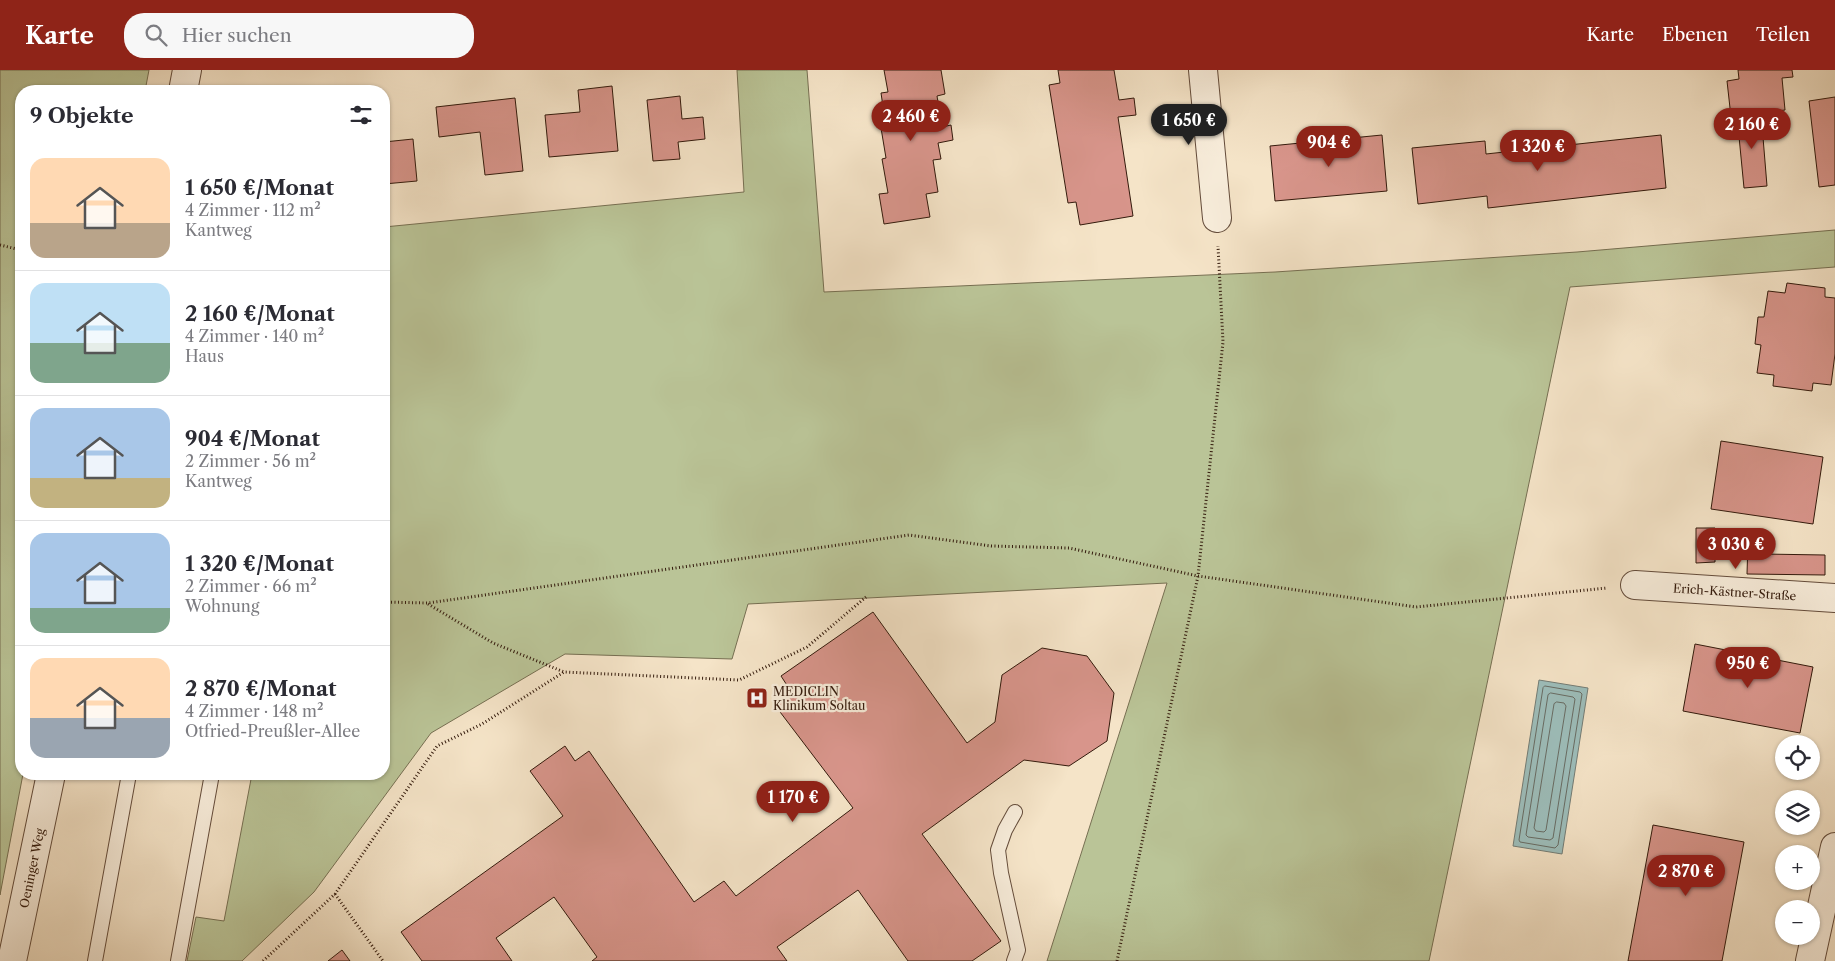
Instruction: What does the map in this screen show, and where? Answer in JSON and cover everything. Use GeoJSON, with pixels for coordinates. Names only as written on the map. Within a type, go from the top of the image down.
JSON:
{"type":"FeatureCollection","features":[{"type":"Feature","properties":{"kind":"street"},"geometry":{"type":"LineString","coordinates":[[184,85],[187,70]]}},
{"type":"Feature","properties":{"kind":"street"},"geometry":{"type":"LineString","coordinates":[[1203,70],[1217,218]]}},
{"type":"Feature","properties":{"kind":"street","name":"Erich-Kästner-Straße"},"geometry":{"type":"LineString","coordinates":[[1635,585],[1835,598]]}},
{"type":"Feature","properties":{"kind":"street","name":"Oeninger Weg"},"geometry":{"type":"LineString","coordinates":[[12,961],[50,780]]}},
{"type":"Feature","properties":{"kind":"street"},"geometry":{"type":"LineString","coordinates":[[1810,961],[1835,847]]}},
{"type":"Feature","properties":{"kind":"lane"},"geometry":{"type":"LineString","coordinates":[[95,961],[128,780]]}},
{"type":"Feature","properties":{"kind":"lane"},"geometry":{"type":"LineString","coordinates":[[178,961],[211,780]]}},
{"type":"Feature","properties":{"kind":"lane"},"geometry":{"type":"LineString","coordinates":[[1014,961],[1018,950],[998,850],[1005,830],[1015,812]]}},
{"type":"Feature","properties":{"kind":"path"},"geometry":{"type":"LineString","coordinates":[[1117,961],[1198,576],[1223,342],[1217,218]]}},
{"type":"Feature","properties":{"kind":"path"},"geometry":{"type":"LineString","coordinates":[[0,245],[15,249]]}},
{"type":"Feature","properties":{"kind":"path"},"geometry":{"type":"LineString","coordinates":[[390,602],[428,604],[909,536],[991,546],[1069,548],[1198,576],[1416,606],[1635,585]]}},
{"type":"Feature","properties":{"kind":"path"},"geometry":{"type":"LineString","coordinates":[[428,604],[493,643],[564,672],[739,680],[807,647],[866,597]]}},
{"type":"Feature","properties":{"kind":"path"},"geometry":{"type":"LineString","coordinates":[[263,961],[335,894],[437,746],[482,724],[564,672]]}},
{"type":"Feature","properties":{"kind":"path"},"geometry":{"type":"LineString","coordinates":[[335,894],[383,961]]}},
{"type":"Feature","properties":{"kind":"green space"},"geometry":{"type":"Polygon","coordinates":[[[0,70],[149,70],[146,85],[15,85],[15,780],[22,780],[0,895],[0,70]]]}},
{"type":"Feature","properties":{"kind":"green space"},"geometry":{"type":"Polygon","coordinates":[[[737,70],[807,70],[824,292],[1275,272],[1577,252],[1835,230],[1835,267],[1570,287],[1429,961],[1047,961],[1167,583],[748,604],[732,659],[565,654],[431,733],[314,892],[242,961],[187,961],[196,917],[224,921],[251,780],[390,780],[390,226],[744,192],[737,70]]]}},
{"type":"Feature","properties":{"kind":"water"},"geometry":{"type":"Polygon","coordinates":[[[1539,680],[1588,688],[1562,854],[1513,846],[1539,680]]]}},
{"type":"Feature","properties":{"kind":"building"},"geometry":{"type":"Polygon","coordinates":[[[884,70],[941,70],[945,94],[937,96],[942,127],[951,125],[953,140],[938,143],[941,159],[933,160],[938,192],[926,194],[930,217],[884,224],[879,194],[888,193],[882,159],[886,158],[881,128],[886,127],[881,93],[888,92],[884,70]]]}},
{"type":"Feature","properties":{"kind":"building"},"geometry":{"type":"Polygon","coordinates":[[[1058,70],[1114,70],[1119,100],[1134,98],[1136,115],[1118,117],[1133,216],[1080,225],[1076,202],[1068,203],[1049,85],[1060,83],[1058,70]]]}},
{"type":"Feature","properties":{"kind":"building"},"geometry":{"type":"Polygon","coordinates":[[[1738,70],[1792,70],[1793,77],[1782,78],[1785,110],[1731,117],[1727,81],[1739,79],[1738,70]]]}},
{"type":"Feature","properties":{"kind":"building"},"geometry":{"type":"Polygon","coordinates":[[[612,86],[618,151],[549,157],[545,115],[580,112],[578,90],[612,86]]]}},
{"type":"Feature","properties":{"kind":"building"},"geometry":{"type":"Polygon","coordinates":[[[680,96],[682,119],[703,117],[705,139],[678,142],[680,159],[653,161],[647,100],[680,96]]]}},
{"type":"Feature","properties":{"kind":"building"},"geometry":{"type":"Polygon","coordinates":[[[1835,97],[1835,185],[1819,187],[1809,101],[1835,97]]]}},
{"type":"Feature","properties":{"kind":"building"},"geometry":{"type":"Polygon","coordinates":[[[515,98],[523,171],[485,175],[480,132],[439,137],[436,107],[515,98]]]}},
{"type":"Feature","properties":{"kind":"building"},"geometry":{"type":"Polygon","coordinates":[[[1761,113],[1767,186],[1744,188],[1737,116],[1761,113]]]}},
{"type":"Feature","properties":{"kind":"building"},"geometry":{"type":"Polygon","coordinates":[[[1382,135],[1387,191],[1275,201],[1270,146],[1382,135]]]}},
{"type":"Feature","properties":{"kind":"building"},"geometry":{"type":"Polygon","coordinates":[[[1661,135],[1666,188],[1488,208],[1487,196],[1418,204],[1412,148],[1485,141],[1486,154],[1661,135]]]}},
{"type":"Feature","properties":{"kind":"building"},"geometry":{"type":"Polygon","coordinates":[[[413,139],[417,181],[390,183],[390,141],[413,139]]]}},
{"type":"Feature","properties":{"kind":"building"},"geometry":{"type":"Polygon","coordinates":[[[1787,283],[1825,288],[1825,297],[1835,298],[1835,354],[1831,385],[1813,383],[1812,391],[1773,386],[1774,375],[1757,373],[1761,345],[1755,344],[1758,317],[1764,317],[1768,291],[1785,293],[1787,283]]]}},
{"type":"Feature","properties":{"kind":"building"},"geometry":{"type":"Polygon","coordinates":[[[1721,441],[1823,457],[1813,524],[1711,509],[1721,441]]]}},
{"type":"Feature","properties":{"kind":"building"},"geometry":{"type":"Polygon","coordinates":[[[1696,528],[1715,528],[1715,562],[1696,563],[1696,528]]]}},
{"type":"Feature","properties":{"kind":"building"},"geometry":{"type":"Polygon","coordinates":[[[1748,541],[1762,542],[1762,554],[1825,555],[1825,575],[1747,574],[1748,541]]]}},
{"type":"Feature","properties":{"kind":"building"},"geometry":{"type":"Polygon","coordinates":[[[873,612],[967,743],[995,722],[1002,675],[1042,648],[1087,656],[1114,693],[1107,741],[1069,766],[1024,760],[922,834],[1001,941],[972,961],[908,961],[858,890],[777,947],[787,961],[592,961],[597,957],[554,897],[496,938],[512,961],[422,961],[401,932],[563,816],[530,771],[565,746],[575,761],[589,751],[694,902],[724,881],[736,896],[853,808],[774,704],[792,693],[781,676],[873,612]]]}},
{"type":"Feature","properties":{"kind":"building"},"geometry":{"type":"Polygon","coordinates":[[[1695,644],[1813,667],[1800,733],[1683,711],[1695,644]]]}},
{"type":"Feature","properties":{"kind":"building"},"geometry":{"type":"Polygon","coordinates":[[[1653,825],[1744,842],[1722,961],[1628,961],[1653,825]]]}},
{"type":"Feature","properties":{"kind":"building"},"geometry":{"type":"Polygon","coordinates":[[[342,950],[350,961],[328,961],[342,950]]]}},
{"type":"Feature","properties":{"kind":"place","name":"MEDICLIN Klinikum Soltau"},"geometry":{"type":"Point","coordinates":[757,698]}}]}
